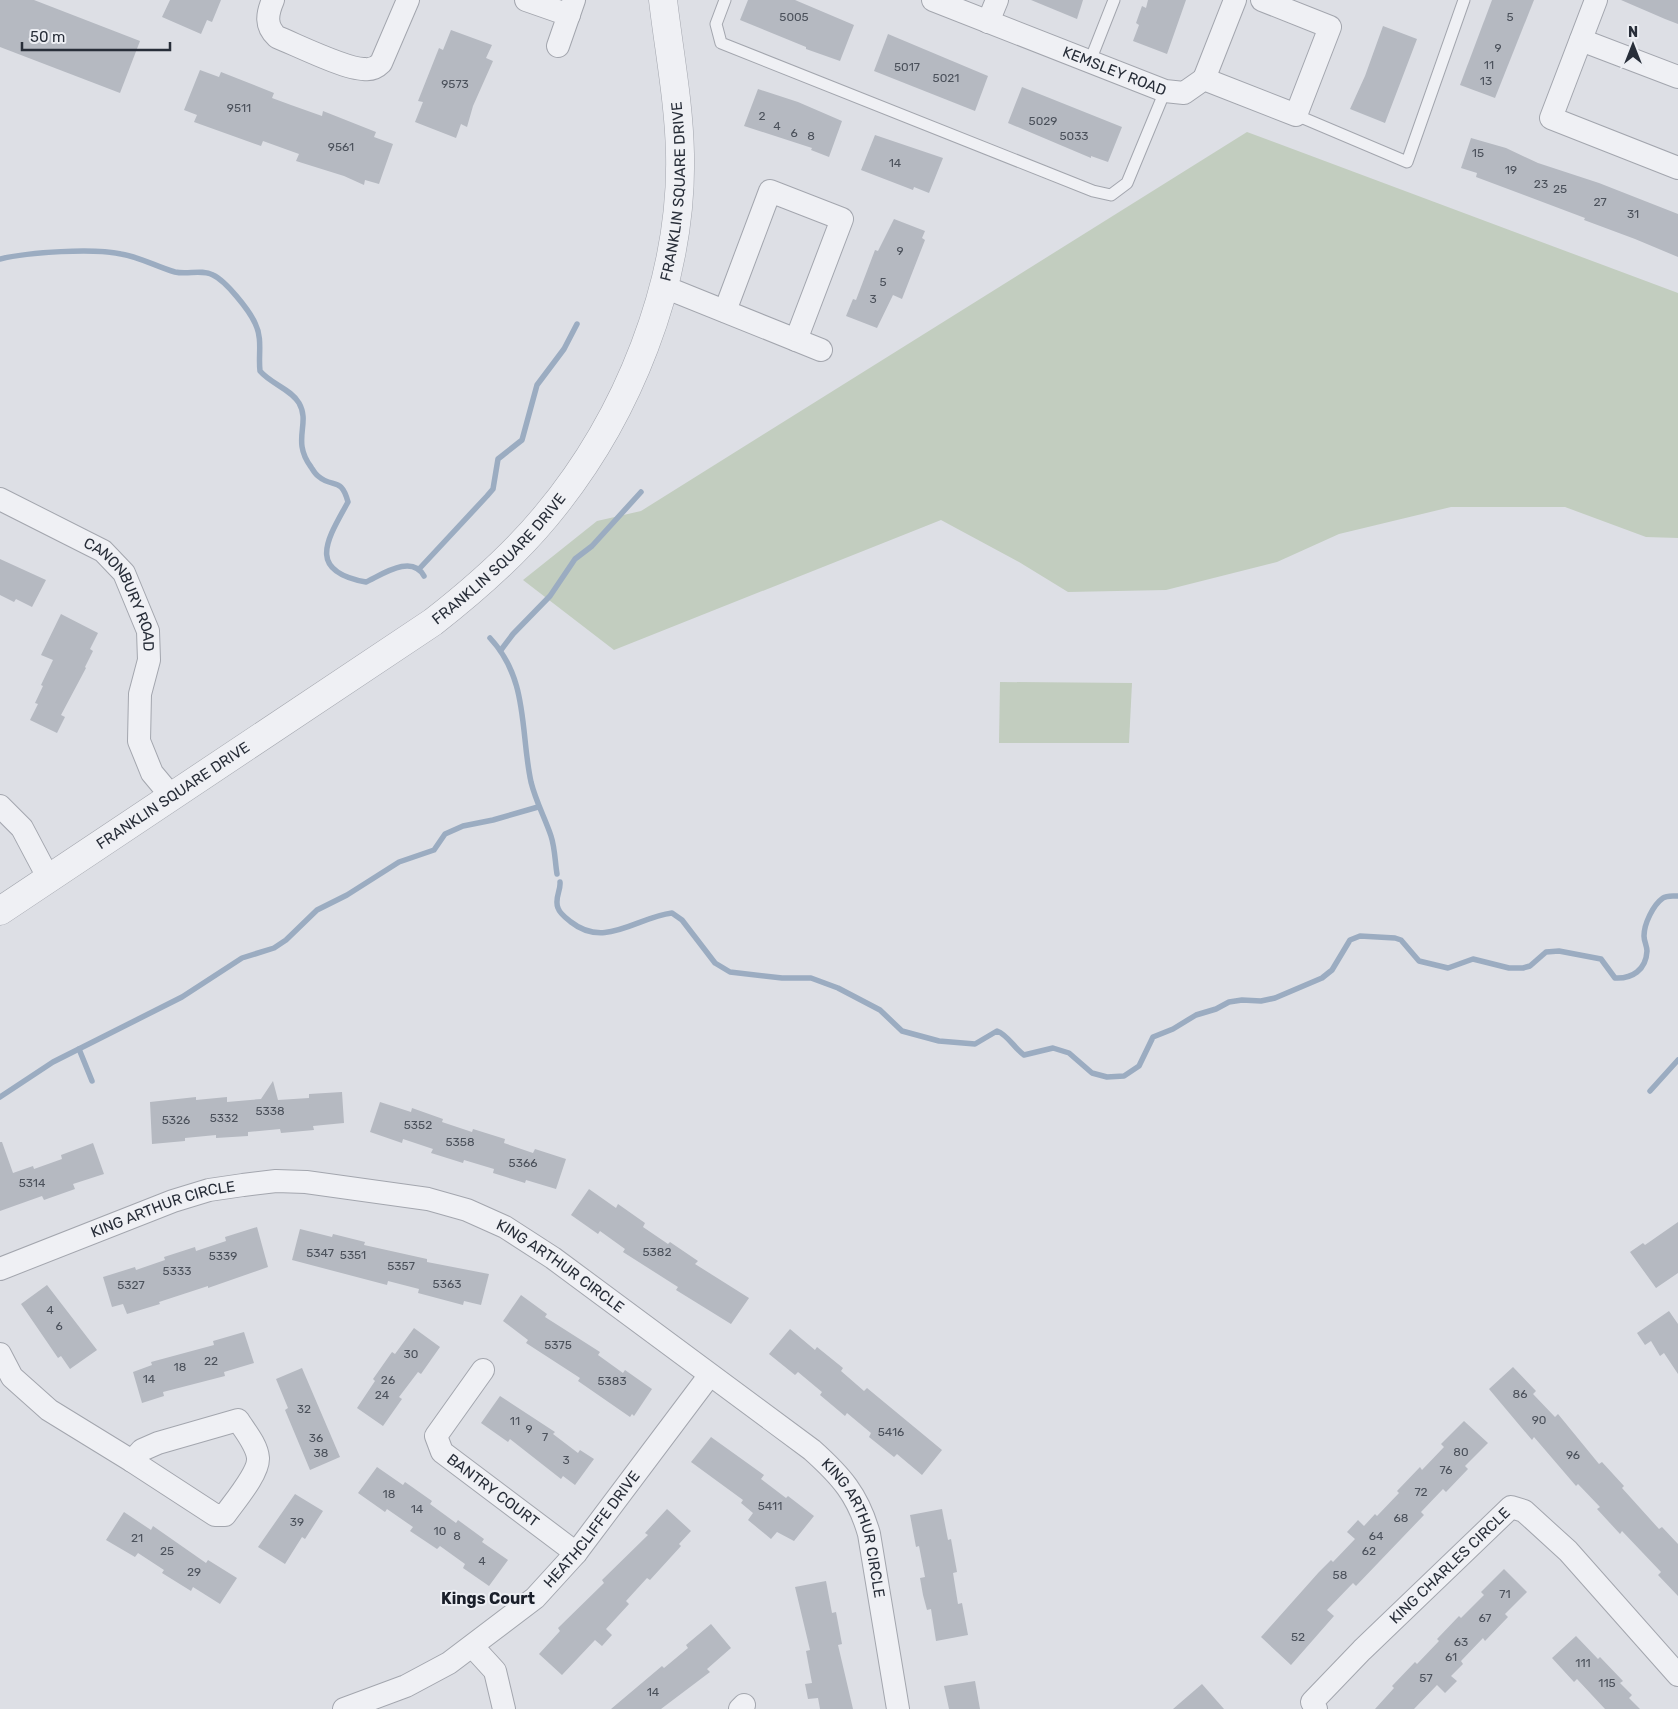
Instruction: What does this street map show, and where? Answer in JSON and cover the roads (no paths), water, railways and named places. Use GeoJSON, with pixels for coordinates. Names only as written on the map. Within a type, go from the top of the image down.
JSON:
{"type":"FeatureCollection","features":[{"type":"Feature","properties":{"kind":"street"},"geometry":{"type":"LineString","coordinates":[[273,0],[269,10],[268,25],[277,37],[347,65],[366,70],[372,69],[381,62],[408,0]]}},
{"type":"Feature","properties":{"kind":"street"},"geometry":{"type":"LineString","coordinates":[[526,0],[572,7],[558,46]]}},
{"type":"Feature","properties":{"kind":"street","name":"FRANKLIN SQUARE DRIVE"},"geometry":{"type":"LineString","coordinates":[[0,911],[433,622],[494,571],[547,516],[602,436],[642,354],[662,286],[673,236],[680,154],[663,0]]}},
{"type":"Feature","properties":{"kind":"street","name":"KEMSLEY ROAD"},"geometry":{"type":"LineString","coordinates":[[932,0],[1165,90],[1184,93],[1204,79]]}},
{"type":"Feature","properties":{"kind":"street"},"geometry":{"type":"LineString","coordinates":[[988,22],[997,0]]}},
{"type":"Feature","properties":{"kind":"street"},"geometry":{"type":"LineString","coordinates":[[1235,0],[1204,79],[1296,115],[1330,27],[1262,0]]}},
{"type":"Feature","properties":{"kind":"street"},"geometry":{"type":"LineString","coordinates":[[1596,0],[1551,118],[1678,168]]}},
{"type":"Feature","properties":{"kind":"street"},"geometry":{"type":"LineString","coordinates":[[1581,40],[1678,77]]}},
{"type":"Feature","properties":{"kind":"street"},"geometry":{"type":"LineString","coordinates":[[725,311],[770,191],[842,219],[796,340]]}},
{"type":"Feature","properties":{"kind":"street"},"geometry":{"type":"LineString","coordinates":[[662,286],[821,350]]}},
{"type":"Feature","properties":{"kind":"street","name":"CANONBURY ROAD"},"geometry":{"type":"LineString","coordinates":[[0,499],[103,551],[124,573],[148,631],[149,660],[140,694],[139,741],[152,773],[172,797]]}},
{"type":"Feature","properties":{"kind":"street"},"geometry":{"type":"LineString","coordinates":[[0,806],[22,828],[49,879]]}},
{"type":"Feature","properties":{"kind":"street","name":"KING ARTHUR CIRCLE"},"geometry":{"type":"LineString","coordinates":[[0,1268],[173,1201],[209,1190],[276,1181],[306,1182],[428,1199],[467,1210],[505,1226],[552,1258],[709,1376],[812,1450],[842,1478],[854,1494],[864,1515],[869,1534],[898,1709]]}},
{"type":"Feature","properties":{"kind":"street"},"geometry":{"type":"LineString","coordinates":[[0,1354],[12,1377],[49,1410],[215,1515],[225,1514],[229,1509],[256,1469],[258,1458],[256,1449],[238,1420],[158,1443],[142,1450],[132,1461]]}},
{"type":"Feature","properties":{"kind":"street","name":"BANTRY COURT"},"geometry":{"type":"LineString","coordinates":[[483,1370],[436,1436],[442,1452],[576,1553]]}},
{"type":"Feature","properties":{"kind":"street","name":"HEATHCLIFFE DRIVE"},"geometry":{"type":"LineString","coordinates":[[344,1709],[406,1686],[449,1663],[473,1647],[535,1598],[576,1553],[709,1376]]}},
{"type":"Feature","properties":{"kind":"street","name":"KING CHARLES CIRCLE"},"geometry":{"type":"LineString","coordinates":[[1316,1709],[1312,1702],[1356,1656],[1511,1507],[1524,1511],[1568,1551],[1678,1674]]}},
{"type":"Feature","properties":{"kind":"street"},"geometry":{"type":"LineString","coordinates":[[473,1647],[488,1660],[495,1671],[504,1709]]}},
{"type":"Feature","properties":{"kind":"lane"},"geometry":{"type":"LineString","coordinates":[[725,0],[716,24],[721,43],[1084,187],[1111,195],[1127,182],[1165,90]]}},
{"type":"Feature","properties":{"kind":"lane"},"geometry":{"type":"LineString","coordinates":[[1090,61],[1114,0]]}},
{"type":"Feature","properties":{"kind":"lane"},"geometry":{"type":"LineString","coordinates":[[1296,115],[1407,162],[1464,0]]}},
{"type":"Feature","properties":{"kind":"waterway"},"geometry":{"type":"LineString","coordinates":[[0,259],[27,254],[109,252],[135,257],[175,272],[204,272],[218,278],[237,296],[255,323],[260,341],[260,371],[291,394],[299,403],[303,418],[302,449],[313,471],[323,480],[339,486],[345,494],[348,502],[329,541],[328,562],[335,570],[347,577],[366,582],[405,566],[419,570],[424,576]]}},
{"type":"Feature","properties":{"kind":"waterway"},"geometry":{"type":"LineString","coordinates":[[420,568],[493,489],[498,459],[522,440],[537,385],[564,349],[577,324]]}},
{"type":"Feature","properties":{"kind":"waterway"},"geometry":{"type":"LineString","coordinates":[[501,650],[513,634],[550,596],[575,559],[592,546],[641,492]]}},
{"type":"Feature","properties":{"kind":"waterway"},"geometry":{"type":"LineString","coordinates":[[490,638],[503,654],[517,689],[531,782],[549,829],[557,874]]}},
{"type":"Feature","properties":{"kind":"waterway"},"geometry":{"type":"LineString","coordinates":[[0,1097],[53,1062],[182,997],[242,958],[274,948],[286,940],[317,910],[347,895],[399,862],[434,850],[445,834],[463,826],[493,820],[538,807]]}},
{"type":"Feature","properties":{"kind":"waterway"},"geometry":{"type":"LineString","coordinates":[[560,882],[557,901],[559,910],[563,916],[584,930],[596,933],[609,932],[672,913],[682,920],[715,963],[730,972],[782,978],[811,978],[838,988],[880,1010],[902,1031],[939,1041],[975,1044],[997,1031],[1004,1035],[1024,1055],[1053,1048],[1069,1053],[1092,1073],[1107,1077],[1124,1076],[1139,1066],[1153,1037],[1173,1029],[1196,1015],[1216,1009],[1229,1002],[1242,1000],[1261,1001],[1275,998],[1322,978],[1332,970],[1350,940],[1360,936],[1401,940],[1419,961],[1448,968],[1473,959],[1509,968],[1523,968],[1530,966],[1546,952],[1559,951],[1601,959],[1615,978],[1627,977],[1637,972],[1646,958],[1647,951],[1644,931],[1653,910],[1659,901],[1665,897],[1678,896]]}},
{"type":"Feature","properties":{"kind":"waterway"},"geometry":{"type":"LineString","coordinates":[[79,1049],[92,1081]]}},
{"type":"Feature","properties":{"kind":"waterway"},"geometry":{"type":"LineString","coordinates":[[1650,1091],[1678,1060]]}},
{"type":"Feature","properties":{"kind":"district","name":"Kings Court"},"geometry":{"type":"Point","coordinates":[488,1598]}}]}
